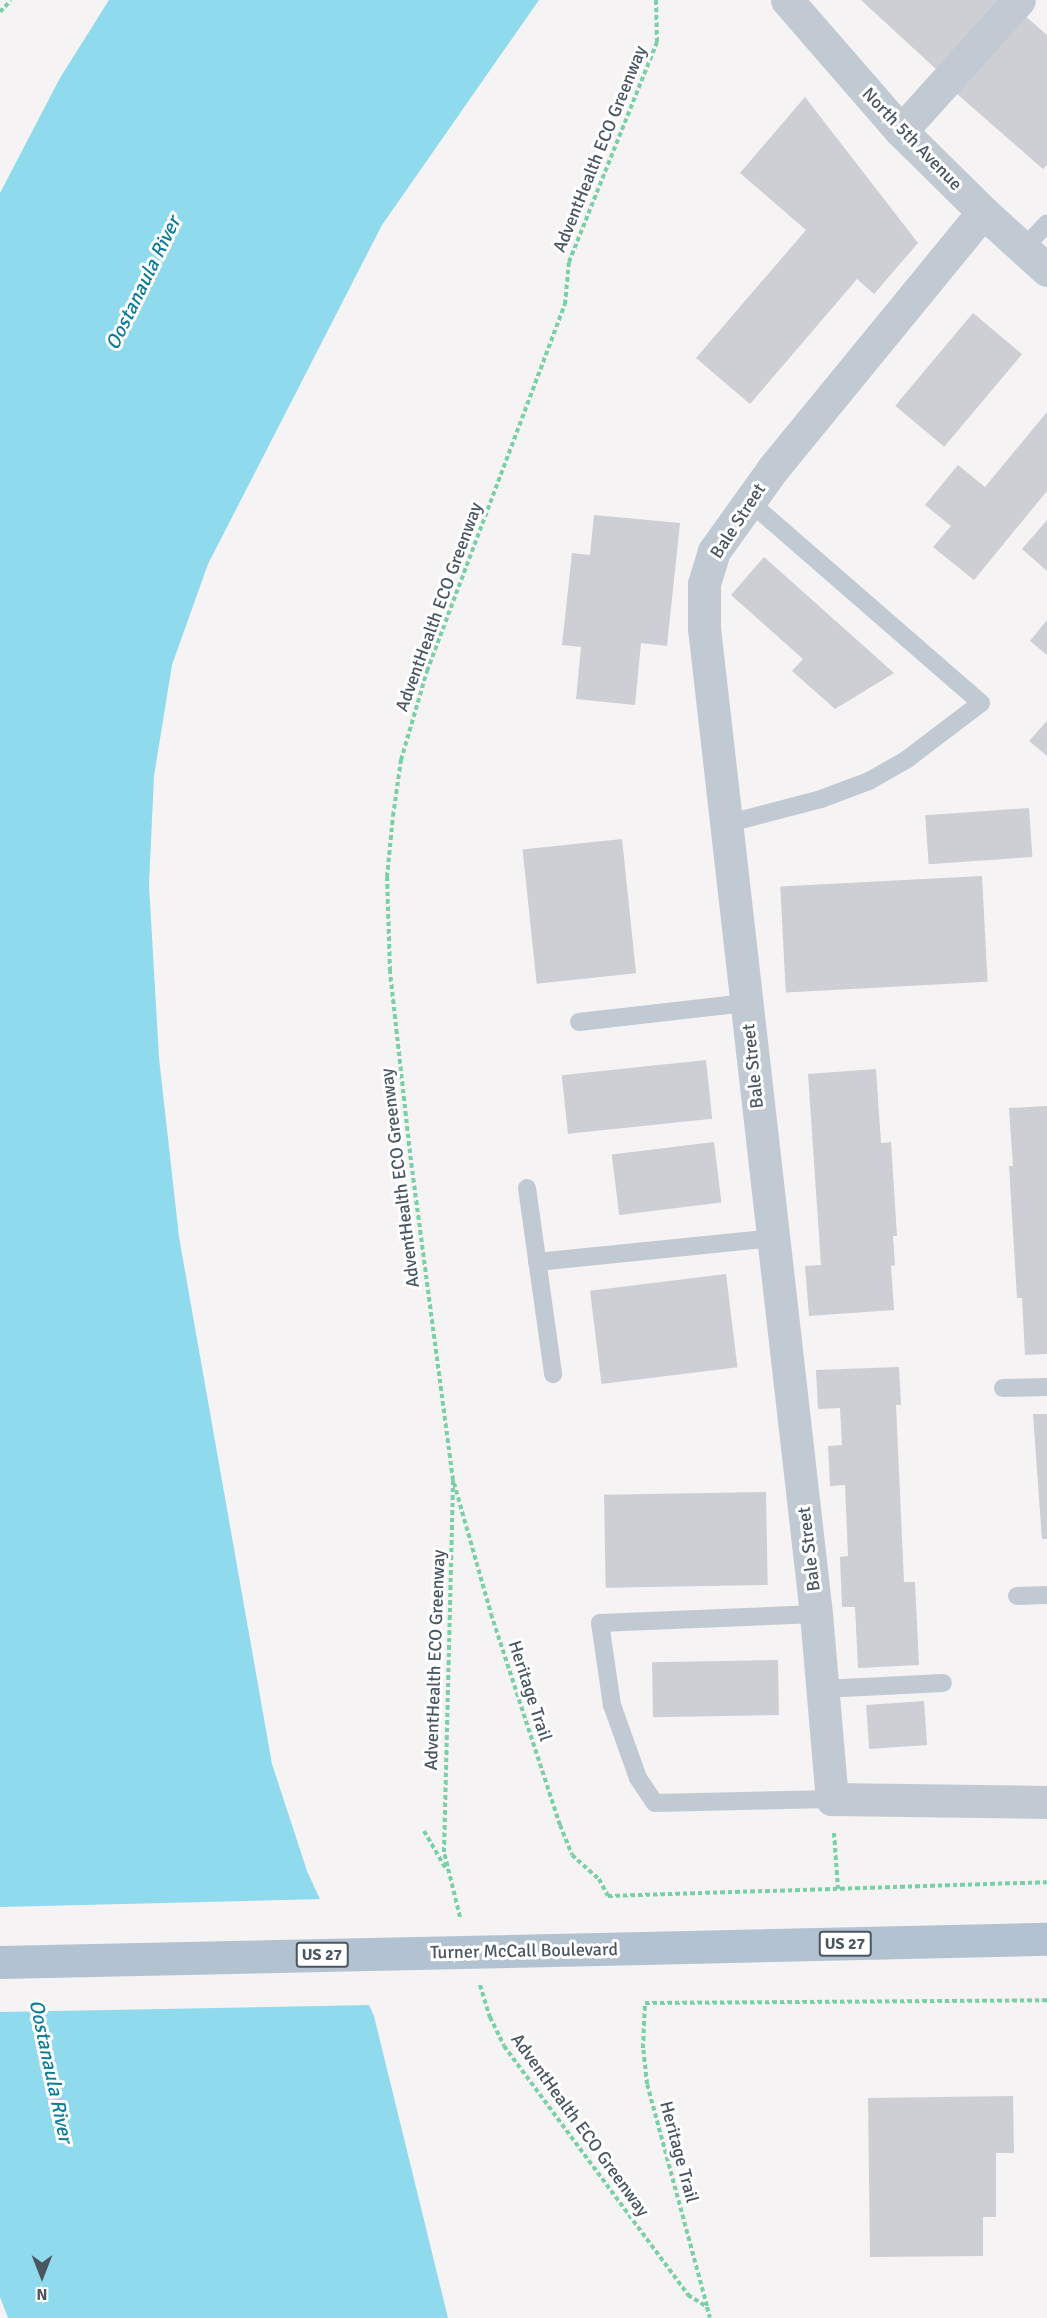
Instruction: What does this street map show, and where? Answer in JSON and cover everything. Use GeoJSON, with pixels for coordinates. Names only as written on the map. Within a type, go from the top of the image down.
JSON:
{"type":"FeatureCollection","features":[{"type":"Feature","properties":{"kind":"main road","name":"Turner McCall Boulevard"},"geometry":{"type":"LineString","coordinates":[[0,1962],[1047,1939]]}},
{"type":"Feature","properties":{"kind":"street","name":"North 5th Avenue"},"geometry":{"type":"LineString","coordinates":[[787,0],[901,131],[1035,260]]}},
{"type":"Feature","properties":{"kind":"street"},"geometry":{"type":"LineString","coordinates":[[901,131],[1019,0]]}},
{"type":"Feature","properties":{"kind":"street","name":"Bale Street"},"geometry":{"type":"LineString","coordinates":[[832,1799],[816,1614],[704,628],[704,584],[714,551],[772,470],[983,212]]}},
{"type":"Feature","properties":{"kind":"street"},"geometry":{"type":"LineString","coordinates":[[832,1799],[1047,1802]]}},
{"type":"Feature","properties":{"kind":"lane"},"geometry":{"type":"LineString","coordinates":[[1035,260],[1047,223]]}},
{"type":"Feature","properties":{"kind":"lane"},"geometry":{"type":"LineString","coordinates":[[726,824],[821,799],[869,781],[906,760],[981,703],[750,502]]}},
{"type":"Feature","properties":{"kind":"lane"},"geometry":{"type":"LineString","coordinates":[[579,1022],[746,1003]]}},
{"type":"Feature","properties":{"kind":"lane"},"geometry":{"type":"LineString","coordinates":[[527,1188],[553,1374]]}},
{"type":"Feature","properties":{"kind":"lane"},"geometry":{"type":"LineString","coordinates":[[537,1262],[772,1238]]}},
{"type":"Feature","properties":{"kind":"lane"},"geometry":{"type":"LineString","coordinates":[[1003,1388],[1047,1387]]}},
{"type":"Feature","properties":{"kind":"lane"},"geometry":{"type":"LineString","coordinates":[[1017,1596],[1047,1595]]}},
{"type":"Feature","properties":{"kind":"lane"},"geometry":{"type":"LineString","coordinates":[[816,1614],[600,1623],[612,1705],[638,1778],[655,1803],[832,1799]]}},
{"type":"Feature","properties":{"kind":"lane"},"geometry":{"type":"LineString","coordinates":[[823,1689],[943,1683]]}},
{"type":"Feature","properties":{"kind":"path"},"geometry":{"type":"LineString","coordinates":[[0,12],[10,0]]}},
{"type":"Feature","properties":{"kind":"path","name":"AdventHealth ECO Greenway"},"geometry":{"type":"LineString","coordinates":[[461,1922],[444,1852],[453,1480],[410,1154],[390,971],[387,877],[393,816],[401,760],[427,671],[565,304],[569,262],[657,42],[656,0]]}},
{"type":"Feature","properties":{"kind":"path","name":"Heritage Trail"},"geometry":{"type":"LineString","coordinates":[[453,1480],[491,1614],[560,1825],[572,1855],[599,1879],[608,1896],[838,1889]]}},
{"type":"Feature","properties":{"kind":"path"},"geometry":{"type":"LineString","coordinates":[[832,1799],[838,1889],[1047,1882]]}},
{"type":"Feature","properties":{"kind":"path"},"geometry":{"type":"LineString","coordinates":[[424,1831],[448,1871]]}},
{"type":"Feature","properties":{"kind":"path","name":"AdventHealth ECO Greenway"},"geometry":{"type":"LineString","coordinates":[[477,1975],[490,2017],[504,2046],[688,2295],[707,2307]]}},
{"type":"Feature","properties":{"kind":"path","name":"Heritage Trail"},"geometry":{"type":"LineString","coordinates":[[707,2307],[646,2084],[643,2048],[645,2003],[1047,2000]]}},
{"type":"Feature","properties":{"kind":"path"},"geometry":{"type":"LineString","coordinates":[[707,2307],[710,2318]]}},
{"type":"Feature","properties":{"kind":"water","name":"Oostanaula River"},"geometry":{"type":"Polygon","coordinates":[[[109,0],[539,0],[382,225],[208,564],[172,665],[154,776],[149,885],[159,1058],[179,1237],[272,1764],[307,1871],[374,2016],[448,2318],[8,2318],[0,2297],[0,193],[60,78],[109,0]]]}},
{"type":"Feature","properties":{"kind":"pier"},"geometry":{"type":"Polygon","coordinates":[[[323,1899],[372,2005],[0,2012],[0,1907],[323,1899]]]}},
{"type":"Feature","properties":{"kind":"building"},"geometry":{"type":"Polygon","coordinates":[[[861,0],[1002,0],[937,70],[861,0]]]}},
{"type":"Feature","properties":{"kind":"building"},"geometry":{"type":"Polygon","coordinates":[[[1024,15],[1047,35],[1047,165],[1043,169],[956,93],[1024,15]]]}},
{"type":"Feature","properties":{"kind":"building"},"geometry":{"type":"Polygon","coordinates":[[[805,97],[918,243],[874,294],[857,279],[750,404],[696,358],[806,230],[740,173],[805,97]]]}},
{"type":"Feature","properties":{"kind":"building"},"geometry":{"type":"Polygon","coordinates":[[[973,313],[1022,354],[944,447],[895,406],[973,313]]]}},
{"type":"Feature","properties":{"kind":"building"},"geometry":{"type":"Polygon","coordinates":[[[1047,412],[1047,491],[974,580],[933,547],[951,526],[925,505],[958,465],[985,487],[1047,412]]]}},
{"type":"Feature","properties":{"kind":"building"},"geometry":{"type":"Polygon","coordinates":[[[594,515],[680,523],[667,646],[641,643],[635,705],[576,699],[581,647],[562,645],[572,553],[590,555],[594,515]]]}},
{"type":"Feature","properties":{"kind":"building"},"geometry":{"type":"Polygon","coordinates":[[[1047,520],[1047,571],[1022,549],[1047,520]]]}},
{"type":"Feature","properties":{"kind":"building"},"geometry":{"type":"Polygon","coordinates":[[[764,557],[894,673],[835,709],[792,671],[803,659],[731,595],[764,557]]]}},
{"type":"Feature","properties":{"kind":"building"},"geometry":{"type":"Polygon","coordinates":[[[1047,620],[1047,655],[1030,641],[1047,620]]]}},
{"type":"Feature","properties":{"kind":"building"},"geometry":{"type":"Polygon","coordinates":[[[1047,721],[1047,756],[1029,741],[1047,721]]]}},
{"type":"Feature","properties":{"kind":"building"},"geometry":{"type":"Polygon","coordinates":[[[1029,808],[1032,857],[929,864],[925,815],[1029,808]]]}},
{"type":"Feature","properties":{"kind":"building"},"geometry":{"type":"Polygon","coordinates":[[[622,839],[636,973],[537,984],[523,849],[622,839]]]}},
{"type":"Feature","properties":{"kind":"building"},"geometry":{"type":"Polygon","coordinates":[[[982,876],[988,982],[786,992],[780,887],[982,876]]]}},
{"type":"Feature","properties":{"kind":"building"},"geometry":{"type":"Polygon","coordinates":[[[706,1060],[712,1119],[568,1134],[562,1075],[706,1060]]]}},
{"type":"Feature","properties":{"kind":"building"},"geometry":{"type":"Polygon","coordinates":[[[876,1069],[881,1143],[891,1142],[897,1236],[893,1236],[895,1265],[891,1266],[894,1310],[809,1316],[805,1266],[821,1265],[808,1074],[876,1069]]]}},
{"type":"Feature","properties":{"kind":"building"},"geometry":{"type":"Polygon","coordinates":[[[1047,1106],[1047,1354],[1025,1355],[1022,1298],[1017,1298],[1009,1166],[1013,1166],[1009,1108],[1047,1106]]]}},
{"type":"Feature","properties":{"kind":"building"},"geometry":{"type":"Polygon","coordinates":[[[714,1142],[721,1203],[619,1215],[612,1155],[714,1142]]]}},
{"type":"Feature","properties":{"kind":"building"},"geometry":{"type":"Polygon","coordinates":[[[726,1274],[737,1367],[601,1384],[590,1291],[726,1274]]]}},
{"type":"Feature","properties":{"kind":"building"},"geometry":{"type":"Polygon","coordinates":[[[899,1367],[901,1405],[896,1405],[904,1582],[915,1582],[919,1665],[858,1668],[855,1607],[842,1607],[840,1557],[848,1556],[845,1485],[830,1486],[828,1446],[842,1445],[840,1408],[818,1409],[816,1370],[899,1367]]]}},
{"type":"Feature","properties":{"kind":"building"},"geometry":{"type":"Polygon","coordinates":[[[1033,1414],[1047,1414],[1047,1539],[1042,1539],[1033,1414]]]}},
{"type":"Feature","properties":{"kind":"building"},"geometry":{"type":"Polygon","coordinates":[[[766,1492],[768,1585],[606,1588],[604,1495],[766,1492]]]}},
{"type":"Feature","properties":{"kind":"building"},"geometry":{"type":"Polygon","coordinates":[[[778,1660],[779,1715],[653,1717],[652,1662],[778,1660]]]}},
{"type":"Feature","properties":{"kind":"building"},"geometry":{"type":"Polygon","coordinates":[[[924,1701],[927,1745],[869,1749],[866,1705],[924,1701]]]}},
{"type":"Feature","properties":{"kind":"building"},"geometry":{"type":"Polygon","coordinates":[[[1013,2096],[1014,2153],[996,2153],[996,2217],[983,2217],[983,2256],[870,2257],[868,2098],[1013,2096]]]}}]}
